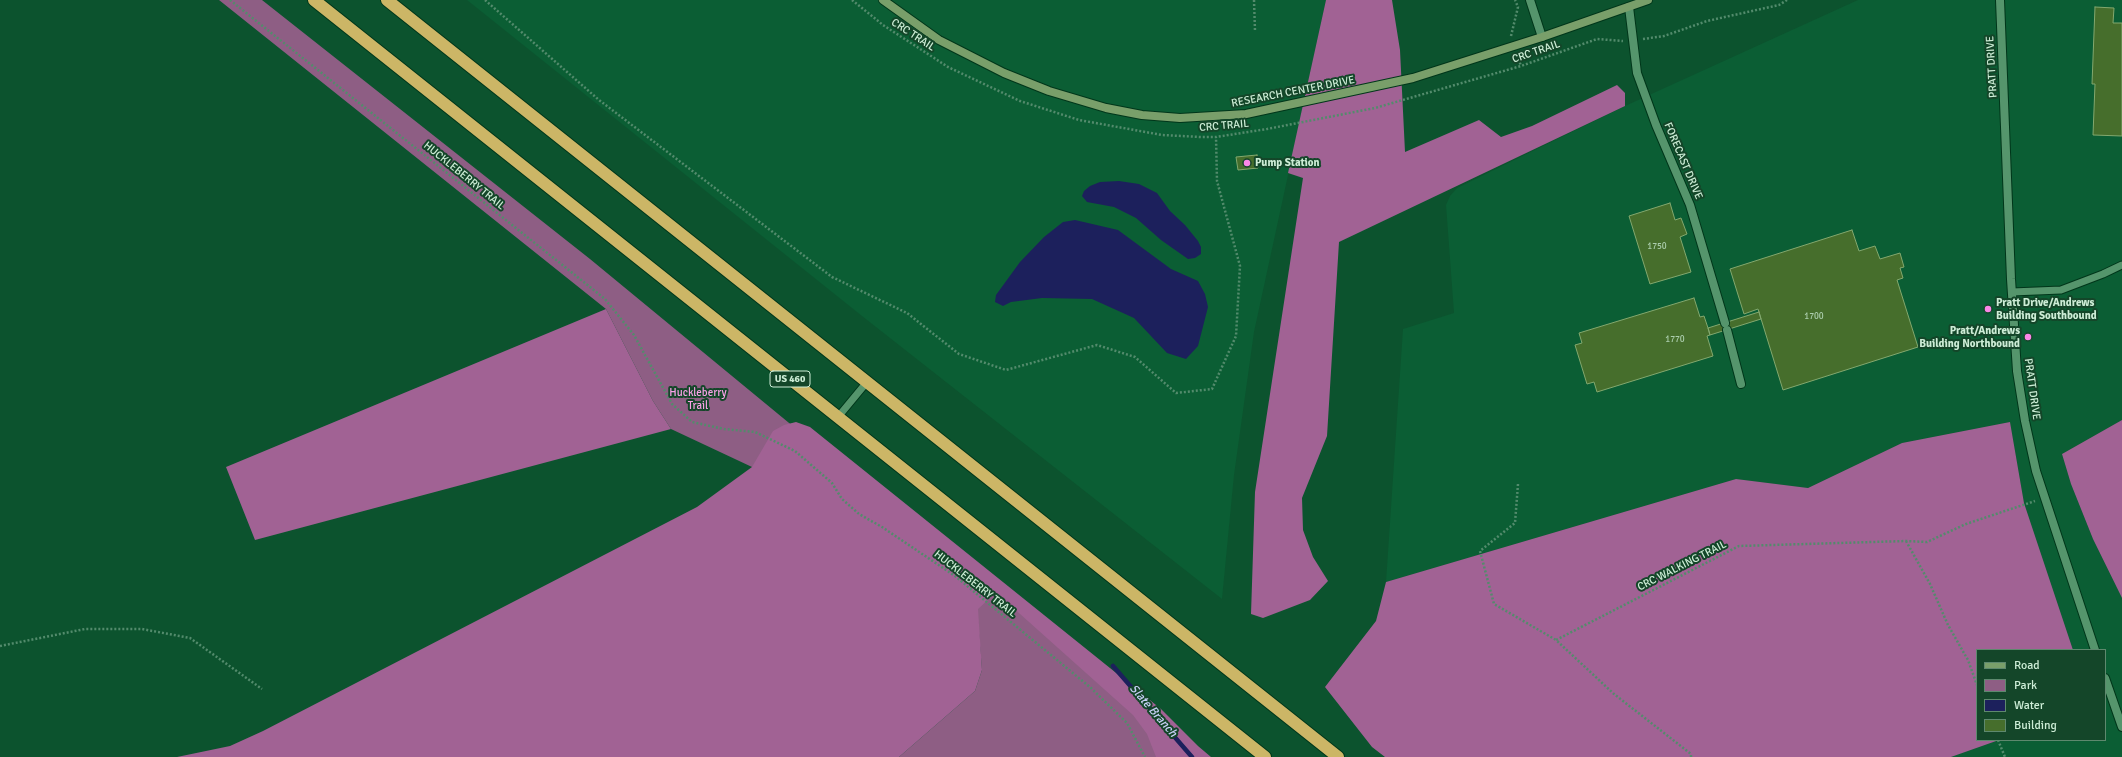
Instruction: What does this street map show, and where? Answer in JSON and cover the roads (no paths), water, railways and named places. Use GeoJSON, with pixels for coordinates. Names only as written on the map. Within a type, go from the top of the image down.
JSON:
{"type":"FeatureCollection","features":[{"type":"Feature","properties":{"kind":"highway","name":"US 460"},"geometry":{"type":"LineString","coordinates":[[314,0],[1265,757]]}},
{"type":"Feature","properties":{"kind":"highway"},"geometry":{"type":"LineString","coordinates":[[387,0],[1338,757]]}},
{"type":"Feature","properties":{"kind":"main road","name":"RESEARCH CENTER DRIVE"},"geometry":{"type":"LineString","coordinates":[[883,0],[939,40],[1004,73],[1048,91],[1106,108],[1180,118],[1246,114],[1351,93],[1413,78],[1542,37],[1648,0]]}},
{"type":"Feature","properties":{"kind":"street"},"geometry":{"type":"LineString","coordinates":[[1530,0],[1542,37]]}},
{"type":"Feature","properties":{"kind":"street","name":"PRATT DRIVE"},"geometry":{"type":"LineString","coordinates":[[2000,0],[2012,292],[2017,371],[2025,421],[2036,471],[2096,649]]}},
{"type":"Feature","properties":{"kind":"street","name":"FORECAST DRIVE"},"geometry":{"type":"LineString","coordinates":[[1629,7],[1637,73],[1656,125],[1690,205],[1726,326],[1741,384]]}},
{"type":"Feature","properties":{"kind":"street"},"geometry":{"type":"LineString","coordinates":[[2106,681],[2122,727]]}},
{"type":"Feature","properties":{"kind":"lane"},"geometry":{"type":"LineString","coordinates":[[2012,292],[2061,290],[2104,274],[2122,265]]}},
{"type":"Feature","properties":{"kind":"lane"},"geometry":{"type":"LineString","coordinates":[[838,417],[867,382]]}},
{"type":"Feature","properties":{"kind":"water"},"geometry":{"type":"Polygon","coordinates":[[[1119,181],[1139,184],[1157,193],[1170,211],[1185,225],[1198,241],[1201,247],[1201,254],[1195,258],[1188,259],[1161,240],[1136,218],[1114,207],[1087,202],[1082,196],[1084,191],[1090,186],[1100,182],[1119,181]]]}},
{"type":"Feature","properties":{"kind":"water"},"geometry":{"type":"Polygon","coordinates":[[[1075,220],[1118,230],[1171,269],[1198,281],[1205,294],[1208,307],[1198,346],[1186,359],[1167,353],[1134,318],[1092,299],[1042,298],[1011,302],[1003,306],[995,302],[996,295],[1020,262],[1044,237],[1063,222],[1075,220]]]}},
{"type":"Feature","properties":{"kind":"waterway","name":"Slate Branch"},"geometry":{"type":"LineString","coordinates":[[1113,666],[1192,757]]}},
{"type":"Feature","properties":{"kind":"place","name":"Pump Station"},"geometry":{"type":"Point","coordinates":[1247,163]}},
{"type":"Feature","properties":{"kind":"place","name":"Pratt Drive/Andrews Building Southbound"},"geometry":{"type":"Point","coordinates":[1988,309]}},
{"type":"Feature","properties":{"kind":"place","name":"Pratt/Andrews Building Northbound"},"geometry":{"type":"Point","coordinates":[2028,337]}},
{"type":"Feature","properties":{"kind":"park label","name":"Huckleberry Trail"},"geometry":{"type":"Point","coordinates":[698,399]}}]}
